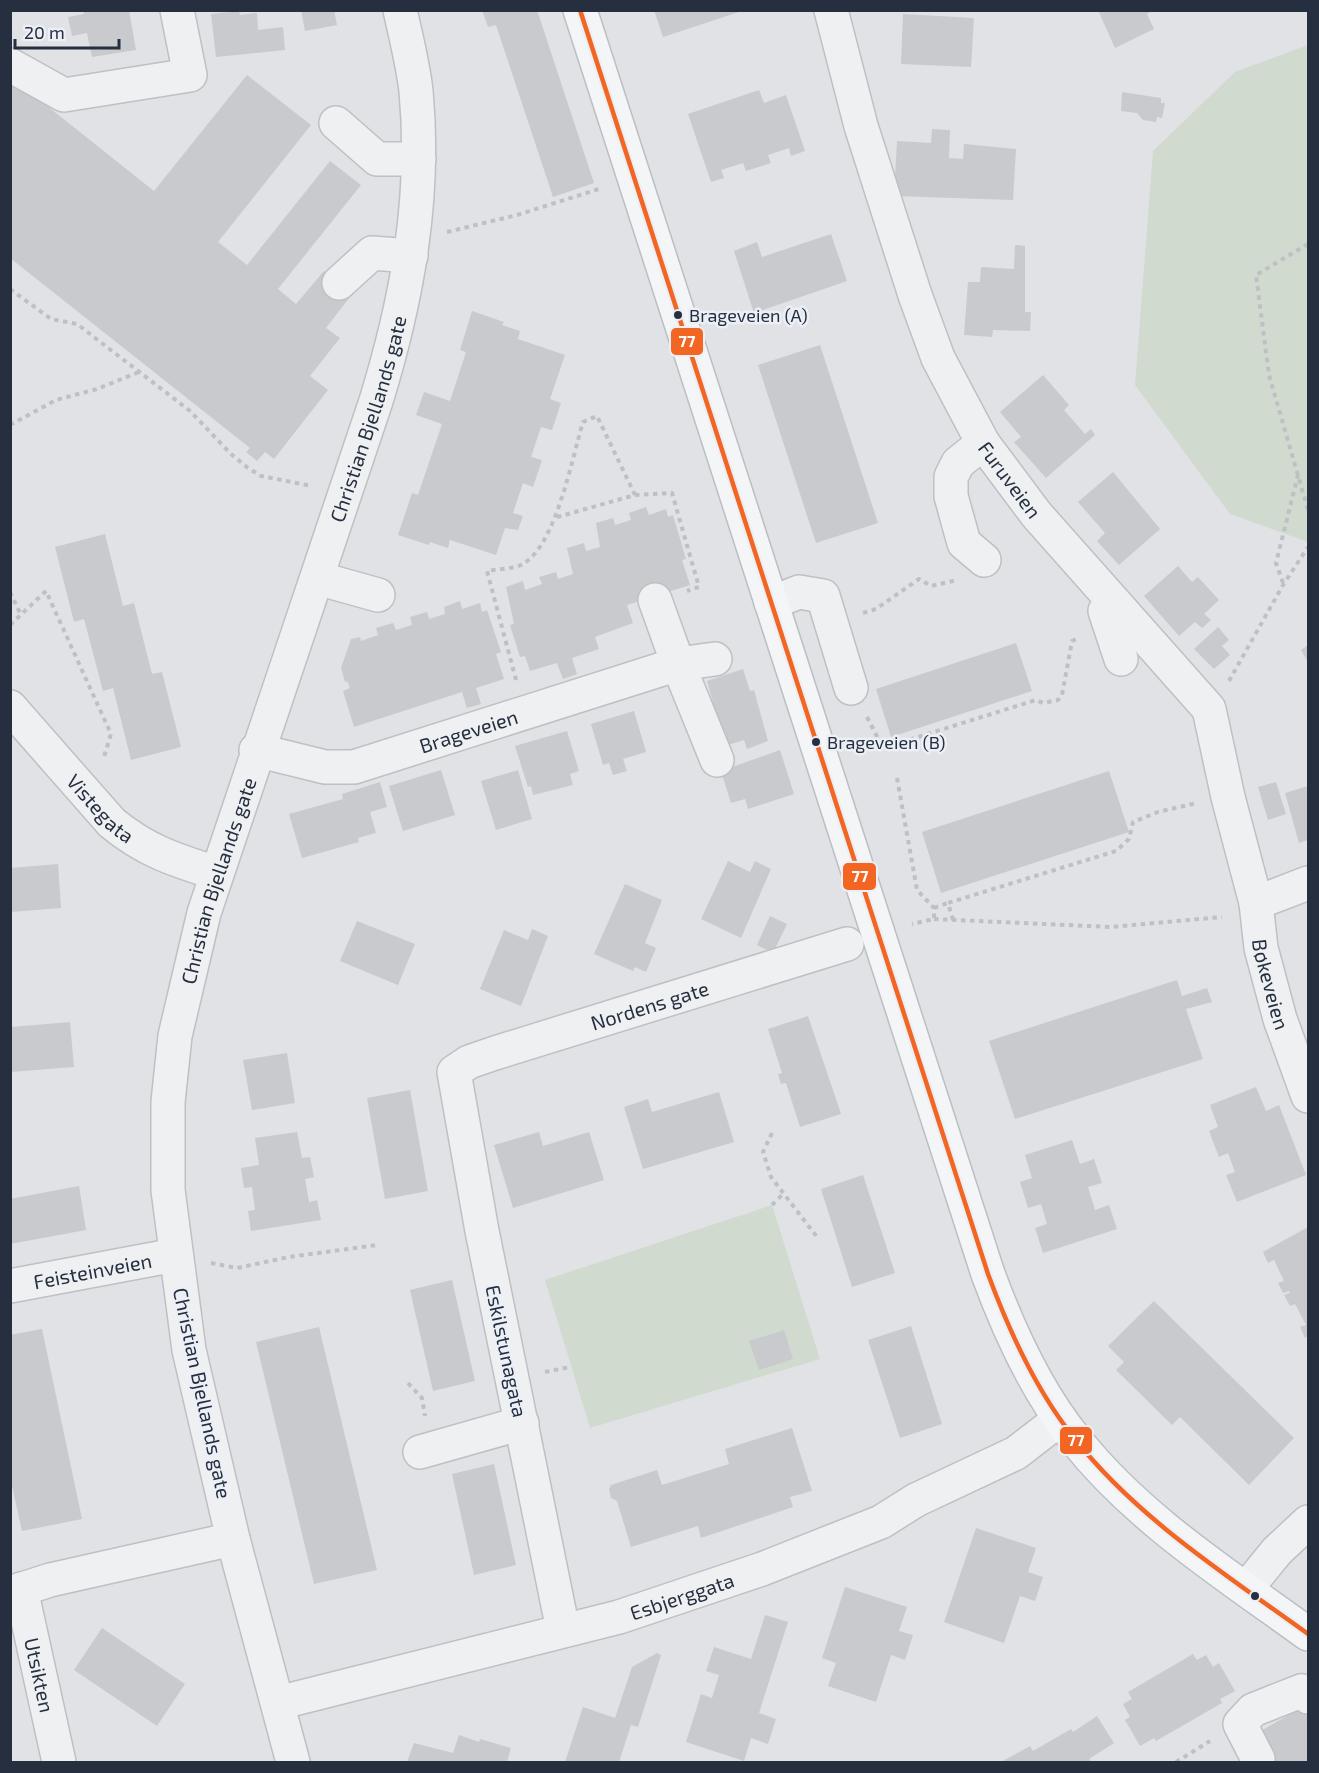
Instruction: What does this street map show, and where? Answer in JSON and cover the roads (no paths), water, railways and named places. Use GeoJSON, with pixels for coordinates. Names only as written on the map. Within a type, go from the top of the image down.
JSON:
{"type":"FeatureCollection","features":[{"type":"Feature","properties":{"kind":"main road"},"geometry":{"type":"LineString","coordinates":[[580,10],[988,1274],[1013,1335],[1060,1419],[1098,1465],[1158,1521],[1308,1634]]}},
{"type":"Feature","properties":{"kind":"street"},"geometry":{"type":"LineString","coordinates":[[10,65],[64,95],[190,75],[177,10]]}},
{"type":"Feature","properties":{"kind":"street","name":"Christian Bjellands gate"},"geometry":{"type":"LineString","coordinates":[[293,1762],[233,1539],[189,1350],[168,1190],[166,1133],[171,1068],[194,949],[256,750],[317,578],[390,358],[401,315],[411,256],[419,159],[416,91],[400,10]]}},
{"type":"Feature","properties":{"kind":"street","name":"Furuveien"},"geometry":{"type":"LineString","coordinates":[[831,10],[861,126],[915,296],[938,358],[983,443],[1005,476],[1209,709],[1228,797],[1256,903]]}},
{"type":"Feature","properties":{"kind":"street"},"geometry":{"type":"LineString","coordinates":[[336,123],[377,159],[419,159]]}},
{"type":"Feature","properties":{"kind":"street"},"geometry":{"type":"LineString","coordinates":[[339,283],[372,253],[411,256]]}},
{"type":"Feature","properties":{"kind":"street"},"geometry":{"type":"LineString","coordinates":[[983,443],[958,463],[951,477],[951,496],[964,543],[984,561]]}},
{"type":"Feature","properties":{"kind":"street"},"geometry":{"type":"LineString","coordinates":[[317,578],[378,596]]}},
{"type":"Feature","properties":{"kind":"street"},"geometry":{"type":"LineString","coordinates":[[771,603],[799,592],[822,596],[851,688]]}},
{"type":"Feature","properties":{"kind":"street"},"geometry":{"type":"LineString","coordinates":[[655,600],[717,760]]}},
{"type":"Feature","properties":{"kind":"street"},"geometry":{"type":"LineString","coordinates":[[1120,659],[1105,611],[1122,611]]}},
{"type":"Feature","properties":{"kind":"street","name":"Brageveien"},"geometry":{"type":"LineString","coordinates":[[256,750],[325,768],[354,767],[678,664],[715,659]]}},
{"type":"Feature","properties":{"kind":"street","name":"Vistegata"},"geometry":{"type":"LineString","coordinates":[[10,707],[112,823],[131,839],[148,850],[216,873]]}},
{"type":"Feature","properties":{"kind":"street"},"geometry":{"type":"LineString","coordinates":[[1256,903],[1308,883]]}},
{"type":"Feature","properties":{"kind":"street","name":"Bøkeveien"},"geometry":{"type":"LineString","coordinates":[[1256,903],[1261,948],[1280,1019],[1308,1096]]}},
{"type":"Feature","properties":{"kind":"street","name":"Nordens gate"},"geometry":{"type":"LineString","coordinates":[[454,1072],[469,1062],[495,1053],[847,944]]}},
{"type":"Feature","properties":{"kind":"street","name":"Eskilstunagata"},"geometry":{"type":"LineString","coordinates":[[454,1072],[482,1231],[563,1630]]}},
{"type":"Feature","properties":{"kind":"street","name":"Feisteinveien"},"geometry":{"type":"LineString","coordinates":[[10,1286],[175,1255]]}},
{"type":"Feature","properties":{"kind":"street","name":"Esbjerggata"},"geometry":{"type":"LineString","coordinates":[[278,1703],[619,1617],[762,1569],[881,1522],[916,1500],[1016,1453],[1060,1419]]}},
{"type":"Feature","properties":{"kind":"street"},"geometry":{"type":"LineString","coordinates":[[420,1452],[522,1423]]}},
{"type":"Feature","properties":{"kind":"street"},"geometry":{"type":"LineString","coordinates":[[1246,1589],[1277,1551],[1308,1522]]}},
{"type":"Feature","properties":{"kind":"street"},"geometry":{"type":"LineString","coordinates":[[16,1591],[130,1560],[233,1539]]}},
{"type":"Feature","properties":{"kind":"street","name":"Utsikten"},"geometry":{"type":"LineString","coordinates":[[16,1591],[59,1762]]}},
{"type":"Feature","properties":{"kind":"street"},"geometry":{"type":"LineString","coordinates":[[1258,1759],[1240,1724],[1253,1710],[1301,1691],[1308,1697]]}},
{"type":"Feature","properties":{"kind":"place","name":"Brageveien (A)"},"geometry":{"type":"Point","coordinates":[678,315]}},
{"type":"Feature","properties":{"kind":"place","name":"Brageveien (B)"},"geometry":{"type":"Point","coordinates":[816,742]}}]}
